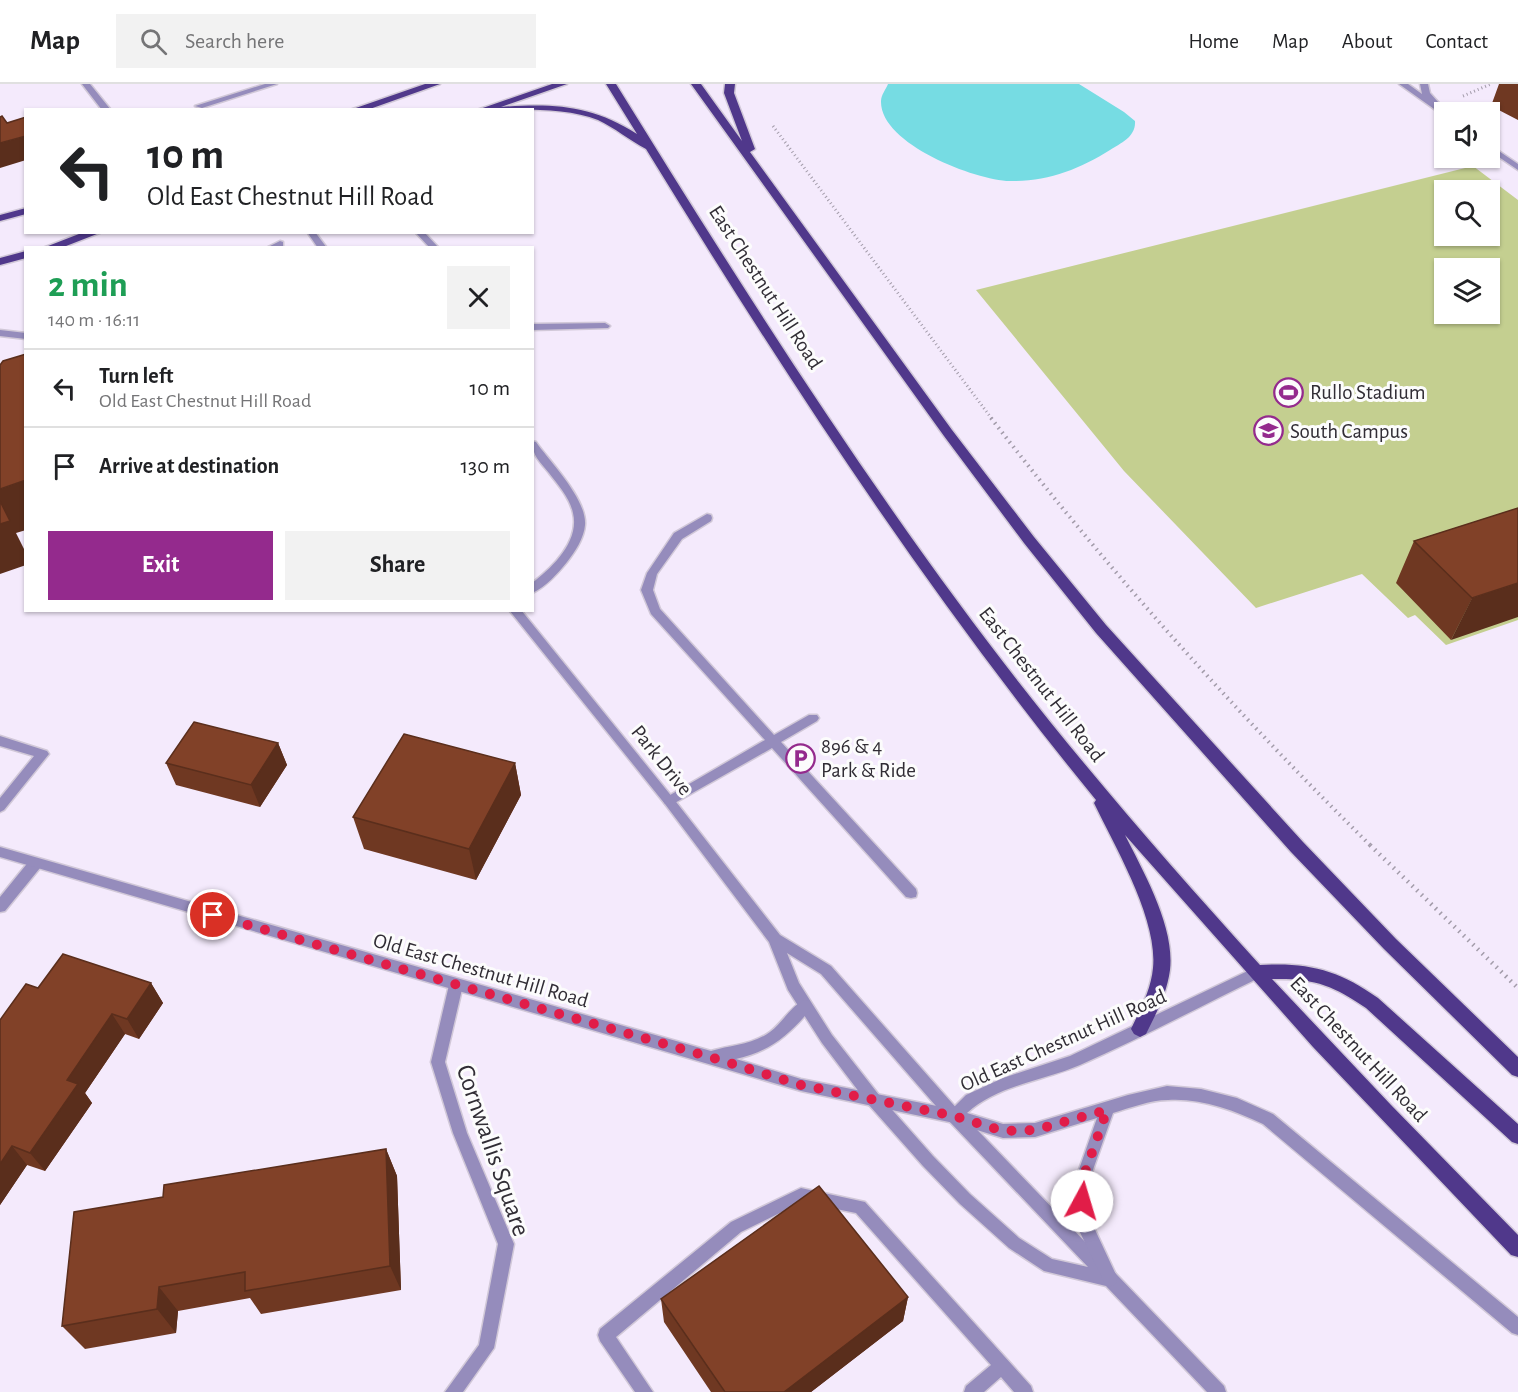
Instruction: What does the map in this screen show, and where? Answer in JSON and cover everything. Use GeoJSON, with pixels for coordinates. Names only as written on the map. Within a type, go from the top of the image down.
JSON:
{"type":"FeatureCollection","features":[{"type":"Feature","properties":{"kind":"main road"},"geometry":{"type":"LineString","coordinates":[[361,108],[435,84]]}},
{"type":"Feature","properties":{"kind":"main road"},"geometry":{"type":"LineString","coordinates":[[488,108],[562,84]]}},
{"type":"Feature","properties":{"kind":"main road","name":"East Chestnut Hill Road"},"geometry":{"type":"LineString","coordinates":[[611,84],[870,489],[1007,677],[1094,787],[1256,973],[1518,1248]]}},
{"type":"Feature","properties":{"kind":"main road"},"geometry":{"type":"LineString","coordinates":[[696,84],[968,459],[1029,540],[1101,629],[1296,847],[1389,944],[1518,1069]]}},
{"type":"Feature","properties":{"kind":"main road"},"geometry":{"type":"LineString","coordinates":[[730,84],[729,93],[757,169]]}},
{"type":"Feature","properties":{"kind":"main road"},"geometry":{"type":"LineString","coordinates":[[534,109],[559,108],[586,113],[610,122],[651,148]]}},
{"type":"Feature","properties":{"kind":"main road"},"geometry":{"type":"LineString","coordinates":[[0,218],[24,212]]}},
{"type":"Feature","properties":{"kind":"main road"},"geometry":{"type":"LineString","coordinates":[[54,246],[91,234]]}},
{"type":"Feature","properties":{"kind":"main road"},"geometry":{"type":"LineString","coordinates":[[0,262],[24,255]]}},
{"type":"Feature","properties":{"kind":"main road"},"geometry":{"type":"LineString","coordinates":[[1094,787],[1152,912],[1162,960],[1156,992],[1140,1029]]}},
{"type":"Feature","properties":{"kind":"main road"},"geometry":{"type":"LineString","coordinates":[[1256,973],[1282,971],[1322,977],[1345,984],[1372,1003],[1518,1137]]}},
{"type":"Feature","properties":{"kind":"street"},"geometry":{"type":"LineString","coordinates":[[87,84],[105,108]]}},
{"type":"Feature","properties":{"kind":"street"},"geometry":{"type":"LineString","coordinates":[[199,106],[273,84]]}},
{"type":"Feature","properties":{"kind":"street"},"geometry":{"type":"LineString","coordinates":[[1403,84],[1434,107]]}},
{"type":"Feature","properties":{"kind":"street"},"geometry":{"type":"LineString","coordinates":[[1424,84],[1426,94],[1434,105]]}},
{"type":"Feature","properties":{"kind":"street"},"geometry":{"type":"LineString","coordinates":[[1500,154],[1518,168]]}},
{"type":"Feature","properties":{"kind":"street"},"geometry":{"type":"LineString","coordinates":[[312,234],[321,246]]}},
{"type":"Feature","properties":{"kind":"street"},"geometry":{"type":"LineString","coordinates":[[421,234],[433,246]]}},
{"type":"Feature","properties":{"kind":"street"},"geometry":{"type":"LineString","coordinates":[[275,246],[280,244]]}},
{"type":"Feature","properties":{"kind":"street"},"geometry":{"type":"LineString","coordinates":[[534,327],[605,326]]}},
{"type":"Feature","properties":{"kind":"street"},"geometry":{"type":"LineString","coordinates":[[0,333],[24,336]]}},
{"type":"Feature","properties":{"kind":"street"},"geometry":{"type":"LineString","coordinates":[[534,447],[580,514],[577,537],[564,558],[548,578],[534,588]]}},
{"type":"Feature","properties":{"kind":"street"},"geometry":{"type":"LineString","coordinates":[[707,518],[678,536],[652,573],[647,590],[655,611],[911,893]]}},
{"type":"Feature","properties":{"kind":"street","name":"Park Drive"},"geometry":{"type":"LineString","coordinates":[[516,612],[669,801],[775,939],[793,986],[826,1040],[874,1100],[965,1199],[1014,1243],[1049,1266],[1110,1279]]}},
{"type":"Feature","properties":{"kind":"street"},"geometry":{"type":"LineString","coordinates":[[669,801],[813,718]]}},
{"type":"Feature","properties":{"kind":"street"},"geometry":{"type":"LineString","coordinates":[[0,741],[43,754],[0,807]]}},
{"type":"Feature","properties":{"kind":"street","name":"Old East Chestnut Hill Road"},"geometry":{"type":"LineString","coordinates":[[0,852],[801,1085],[954,1116],[1003,1131],[1035,1130],[1128,1102],[1167,1093],[1201,1096],[1238,1105],[1268,1119],[1518,1327]]}},
{"type":"Feature","properties":{"kind":"street"},"geometry":{"type":"LineString","coordinates":[[0,907],[35,864]]}},
{"type":"Feature","properties":{"kind":"street","name":"Park Drive"},"geometry":{"type":"LineString","coordinates":[[775,939],[826,970],[954,1116],[1218,1392]]}},
{"type":"Feature","properties":{"kind":"street","name":"Old East Chestnut Hill Road"},"geometry":{"type":"LineString","coordinates":[[954,1116],[971,1100],[1008,1083],[1074,1061],[1256,973]]}},
{"type":"Feature","properties":{"kind":"street","name":"Cornwallis Square"},"geometry":{"type":"LineString","coordinates":[[453,1392],[486,1348],[506,1244],[460,1132],[438,1062],[456,985]]}},
{"type":"Feature","properties":{"kind":"street"},"geometry":{"type":"LineString","coordinates":[[710,1057],[749,1051],[771,1041],[789,1026],[806,1006]]}},
{"type":"Feature","properties":{"kind":"street"},"geometry":{"type":"LineString","coordinates":[[1107,1110],[1082,1181],[1082,1220],[1110,1279]]}},
{"type":"Feature","properties":{"kind":"street"},"geometry":{"type":"LineString","coordinates":[[645,1392],[606,1335],[736,1227],[801,1195],[860,1207],[1025,1392]]}},
{"type":"Feature","properties":{"kind":"street"},"geometry":{"type":"LineString","coordinates":[[972,1392],[1002,1366]]}},
{"type":"Feature","properties":{"kind":"path"},"geometry":{"type":"LineString","coordinates":[[1454,100],[1491,84]]}},
{"type":"Feature","properties":{"kind":"path"},"geometry":{"type":"LineString","coordinates":[[773,125],[976,401],[1121,580],[1245,717],[1456,931],[1518,988]]}},
{"type":"Feature","properties":{"kind":"green space","name":"Rullo Stadium"},"geometry":{"type":"Polygon","coordinates":[[[1465,168],[1476,168],[1492,180],[1434,180],[1434,246],[1500,246],[1500,186],[1518,200],[1518,620],[1446,645],[1415,615],[1408,618],[1362,574],[1256,608],[1124,471],[976,290],[1465,168]]]}},
{"type":"Feature","properties":{"kind":"water"},"geometry":{"type":"Polygon","coordinates":[[[888,84],[1079,84],[1124,112],[1135,121],[1135,127],[1123,142],[1099,157],[1063,173],[1024,181],[994,179],[954,167],[932,157],[896,132],[885,117],[881,101],[888,84]]]}},
{"type":"Feature","properties":{"kind":"building"},"geometry":{"type":"Polygon","coordinates":[[[2,116],[7,123],[24,118],[24,137],[0,143],[0,117],[2,116]]]}},
{"type":"Feature","properties":{"kind":"building"},"geometry":{"type":"Polygon","coordinates":[[[24,355],[24,481],[0,489],[0,365],[3,361],[24,355]]]}},
{"type":"Feature","properties":{"kind":"building"},"geometry":{"type":"Polygon","coordinates":[[[0,501],[10,521],[0,524],[0,501]]]}},
{"type":"Feature","properties":{"kind":"building"},"geometry":{"type":"Polygon","coordinates":[[[1518,508],[1518,583],[1472,598],[1414,541],[1518,508]]]}},
{"type":"Feature","properties":{"kind":"building"},"geometry":{"type":"Polygon","coordinates":[[[194,722],[278,743],[251,785],[166,763],[194,722]]]}},
{"type":"Feature","properties":{"kind":"building"},"geometry":{"type":"Polygon","coordinates":[[[404,734],[515,763],[469,849],[353,817],[404,734]]]}},
{"type":"Feature","properties":{"kind":"building"},"geometry":{"type":"Polygon","coordinates":[[[63,954],[151,983],[127,1019],[112,1014],[67,1080],[78,1084],[30,1153],[12,1146],[0,1164],[0,1020],[26,984],[38,988],[63,954]]]}},
{"type":"Feature","properties":{"kind":"building"},"geometry":{"type":"Polygon","coordinates":[[[386,1149],[390,1266],[245,1291],[245,1272],[159,1287],[157,1309],[62,1326],[74,1212],[163,1197],[164,1185],[386,1149]]]}},
{"type":"Feature","properties":{"kind":"building"},"geometry":{"type":"Polygon","coordinates":[[[819,1186],[908,1297],[784,1392],[725,1392],[661,1299],[819,1186]]]}},
{"type":"Feature","properties":{"kind":"place","name":"Rullo Stadium"},"geometry":{"type":"Point","coordinates":[1289,392]}},
{"type":"Feature","properties":{"kind":"place","name":"South Campus"},"geometry":{"type":"Point","coordinates":[1269,431]}},
{"type":"Feature","properties":{"kind":"place","name":"896 & 4 Park & Ride"},"geometry":{"type":"Point","coordinates":[800,758]}},
{"type":"Feature","properties":{"kind":"route"},"geometry":{"type":"LineString","coordinates":[[213,915],[801,1085],[954,1116],[1003,1131],[1035,1130],[1107,1110],[1091,1149],[1082,1181],[1082,1201]]}}]}
